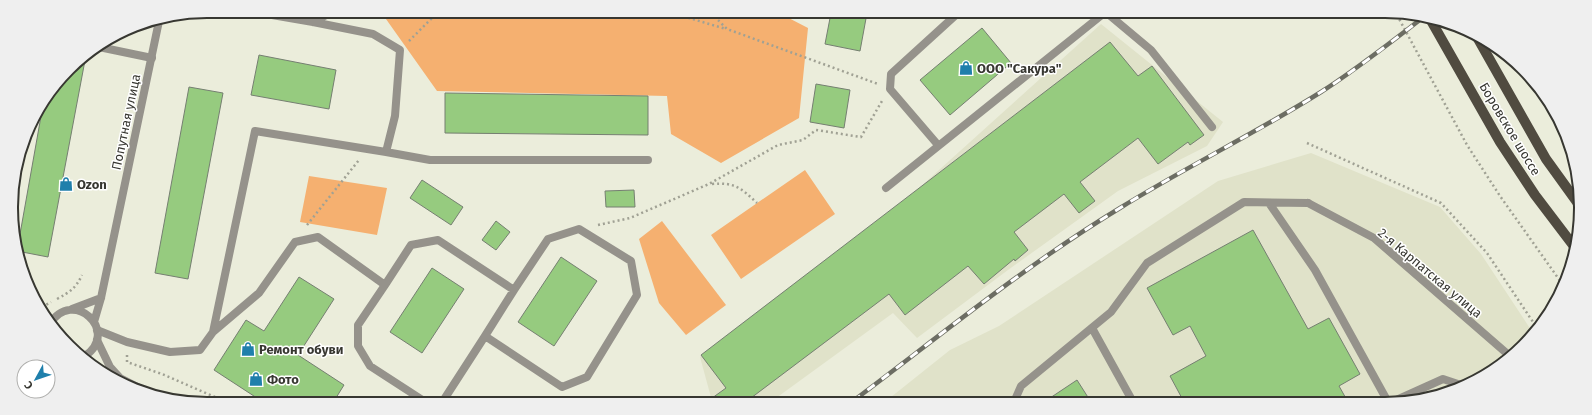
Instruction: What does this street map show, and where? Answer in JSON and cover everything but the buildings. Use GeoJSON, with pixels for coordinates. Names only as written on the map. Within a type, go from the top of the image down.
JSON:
{"type":"FeatureCollection","features":[{"type":"Feature","properties":{"kind":"main road","name":"Боровское шоссе"},"geometry":{"type":"LineString","coordinates":[[1433,24],[1503,148],[1535,195],[1570,242]]}},
{"type":"Feature","properties":{"kind":"main road","name":"Боровское шоссе"},"geometry":{"type":"LineString","coordinates":[[1481,44],[1546,160],[1574,198]]}},
{"type":"Feature","properties":{"kind":"street"},"geometry":{"type":"LineString","coordinates":[[290,18],[373,34],[400,50],[395,116],[386,152]]}},
{"type":"Feature","properties":{"kind":"street"},"geometry":{"type":"LineString","coordinates":[[313,22],[321,18]]}},
{"type":"Feature","properties":{"kind":"street"},"geometry":{"type":"LineString","coordinates":[[938,145],[890,88],[891,74],[953,18]]}},
{"type":"Feature","properties":{"kind":"street"},"geometry":{"type":"LineString","coordinates":[[886,188],[1098,18]]}},
{"type":"Feature","properties":{"kind":"street"},"geometry":{"type":"LineString","coordinates":[[1113,18],[1151,50],[1212,127]]}},
{"type":"Feature","properties":{"kind":"street","name":"Попутная улица"},"geometry":{"type":"LineString","coordinates":[[94,322],[101,298],[158,24]]}},
{"type":"Feature","properties":{"kind":"street"},"geometry":{"type":"LineString","coordinates":[[105,48],[152,58]]}},
{"type":"Feature","properties":{"kind":"street"},"geometry":{"type":"LineString","coordinates":[[213,332],[255,130],[430,160],[648,160]]}},
{"type":"Feature","properties":{"kind":"street"},"geometry":{"type":"LineString","coordinates":[[1016,397],[1021,386],[1112,312],[1147,262],[1244,202],[1269,203],[1315,270],[1385,397]]}},
{"type":"Feature","properties":{"kind":"street","name":"2-я Карпатская улица"},"geometry":{"type":"LineString","coordinates":[[1269,203],[1308,203],[1374,238],[1505,353]]}},
{"type":"Feature","properties":{"kind":"street"},"geometry":{"type":"LineString","coordinates":[[446,397],[514,290],[548,239],[578,229],[631,261],[637,295],[587,377],[562,387],[485,336]]}},
{"type":"Feature","properties":{"kind":"street"},"geometry":{"type":"LineString","coordinates":[[97,330],[127,342],[170,352],[200,350],[213,332],[259,293],[295,242],[318,237],[385,285]]}},
{"type":"Feature","properties":{"kind":"street"},"geometry":{"type":"LineString","coordinates":[[418,397],[370,366],[358,346],[358,325],[411,245],[438,240],[514,290]]}},
{"type":"Feature","properties":{"kind":"street"},"geometry":{"type":"LineString","coordinates":[[54,319],[59,314],[101,298]]}},
{"type":"Feature","properties":{"kind":"street"},"geometry":{"type":"LineString","coordinates":[[72,310],[84,313],[94,322],[97,330],[97,340],[110,367],[116,373]]}},
{"type":"Feature","properties":{"kind":"street"},"geometry":{"type":"LineString","coordinates":[[1092,328],[1130,397]]}},
{"type":"Feature","properties":{"kind":"street"},"geometry":{"type":"LineString","coordinates":[[88,354],[91,352],[97,340]]}},
{"type":"Feature","properties":{"kind":"street"},"geometry":{"type":"LineString","coordinates":[[1407,395],[1443,379],[1456,383]]}},
{"type":"Feature","properties":{"kind":"path"},"geometry":{"type":"LineString","coordinates":[[400,50],[432,18]]}},
{"type":"Feature","properties":{"kind":"path"},"geometry":{"type":"LineString","coordinates":[[578,229],[630,218],[709,184],[778,145],[804,140],[816,130],[861,137],[890,88],[727,30],[688,18]]}},
{"type":"Feature","properties":{"kind":"path"},"geometry":{"type":"LineString","coordinates":[[716,18],[727,30]]}},
{"type":"Feature","properties":{"kind":"path"},"geometry":{"type":"LineString","coordinates":[[1399,18],[1467,145],[1500,196],[1560,280]]}},
{"type":"Feature","properties":{"kind":"path"},"geometry":{"type":"LineString","coordinates":[[1307,143],[1441,203],[1487,253],[1534,324]]}},
{"type":"Feature","properties":{"kind":"path"},"geometry":{"type":"LineString","coordinates":[[295,242],[368,149]]}},
{"type":"Feature","properties":{"kind":"path"},"geometry":{"type":"LineString","coordinates":[[709,184],[724,182],[739,187],[757,203]]}},
{"type":"Feature","properties":{"kind":"path"},"geometry":{"type":"LineString","coordinates":[[45,305],[68,293],[78,284],[82,275]]}},
{"type":"Feature","properties":{"kind":"path"},"geometry":{"type":"LineString","coordinates":[[127,342],[126,362],[162,374],[215,397]]}},
{"type":"Feature","properties":{"kind":"shaded area"},"geometry":{"type":"Polygon","coordinates":[[[385,18],[789,18],[808,28],[799,118],[721,163],[671,134],[667,96],[437,91],[385,18]]]}},
{"type":"Feature","properties":{"kind":"shaded area"},"geometry":{"type":"Polygon","coordinates":[[[1101,24],[1223,122],[1207,146],[1118,191],[917,338],[893,313],[778,397],[711,397],[700,357],[868,234],[1101,24]]]}},
{"type":"Feature","properties":{"kind":"shaded area"},"geometry":{"type":"Polygon","coordinates":[[[1311,153],[1440,207],[1481,254],[1530,329],[1500,358],[1479,372],[1457,383],[1434,391],[1397,397],[891,397],[950,350],[999,326],[1218,181],[1311,153]]]}},
{"type":"Feature","properties":{"kind":"shaded area"},"geometry":{"type":"Polygon","coordinates":[[[805,170],[835,214],[741,279],[711,235],[805,170]]]}},
{"type":"Feature","properties":{"kind":"shaded area"},"geometry":{"type":"Polygon","coordinates":[[[309,176],[387,188],[377,235],[300,222],[309,176]]]}},
{"type":"Feature","properties":{"kind":"shaded area"},"geometry":{"type":"Polygon","coordinates":[[[662,221],[726,305],[686,335],[659,303],[639,239],[662,221]]]}},
{"type":"Feature","properties":{"kind":"railway"},"geometry":{"type":"LineString","coordinates":[[858,397],[984,301],[1085,230],[1170,178],[1271,122],[1321,92],[1361,65],[1418,21]]}},
{"type":"Feature","properties":{"kind":"place","name":"ООО \"Сакура\""},"geometry":{"type":"Point","coordinates":[966,68]}},
{"type":"Feature","properties":{"kind":"place","name":"Ozon"},"geometry":{"type":"Point","coordinates":[66,184]}},
{"type":"Feature","properties":{"kind":"place","name":"Ремонт обуви"},"geometry":{"type":"Point","coordinates":[248,349]}},
{"type":"Feature","properties":{"kind":"place","name":"Фото"},"geometry":{"type":"Point","coordinates":[256,379]}}]}
